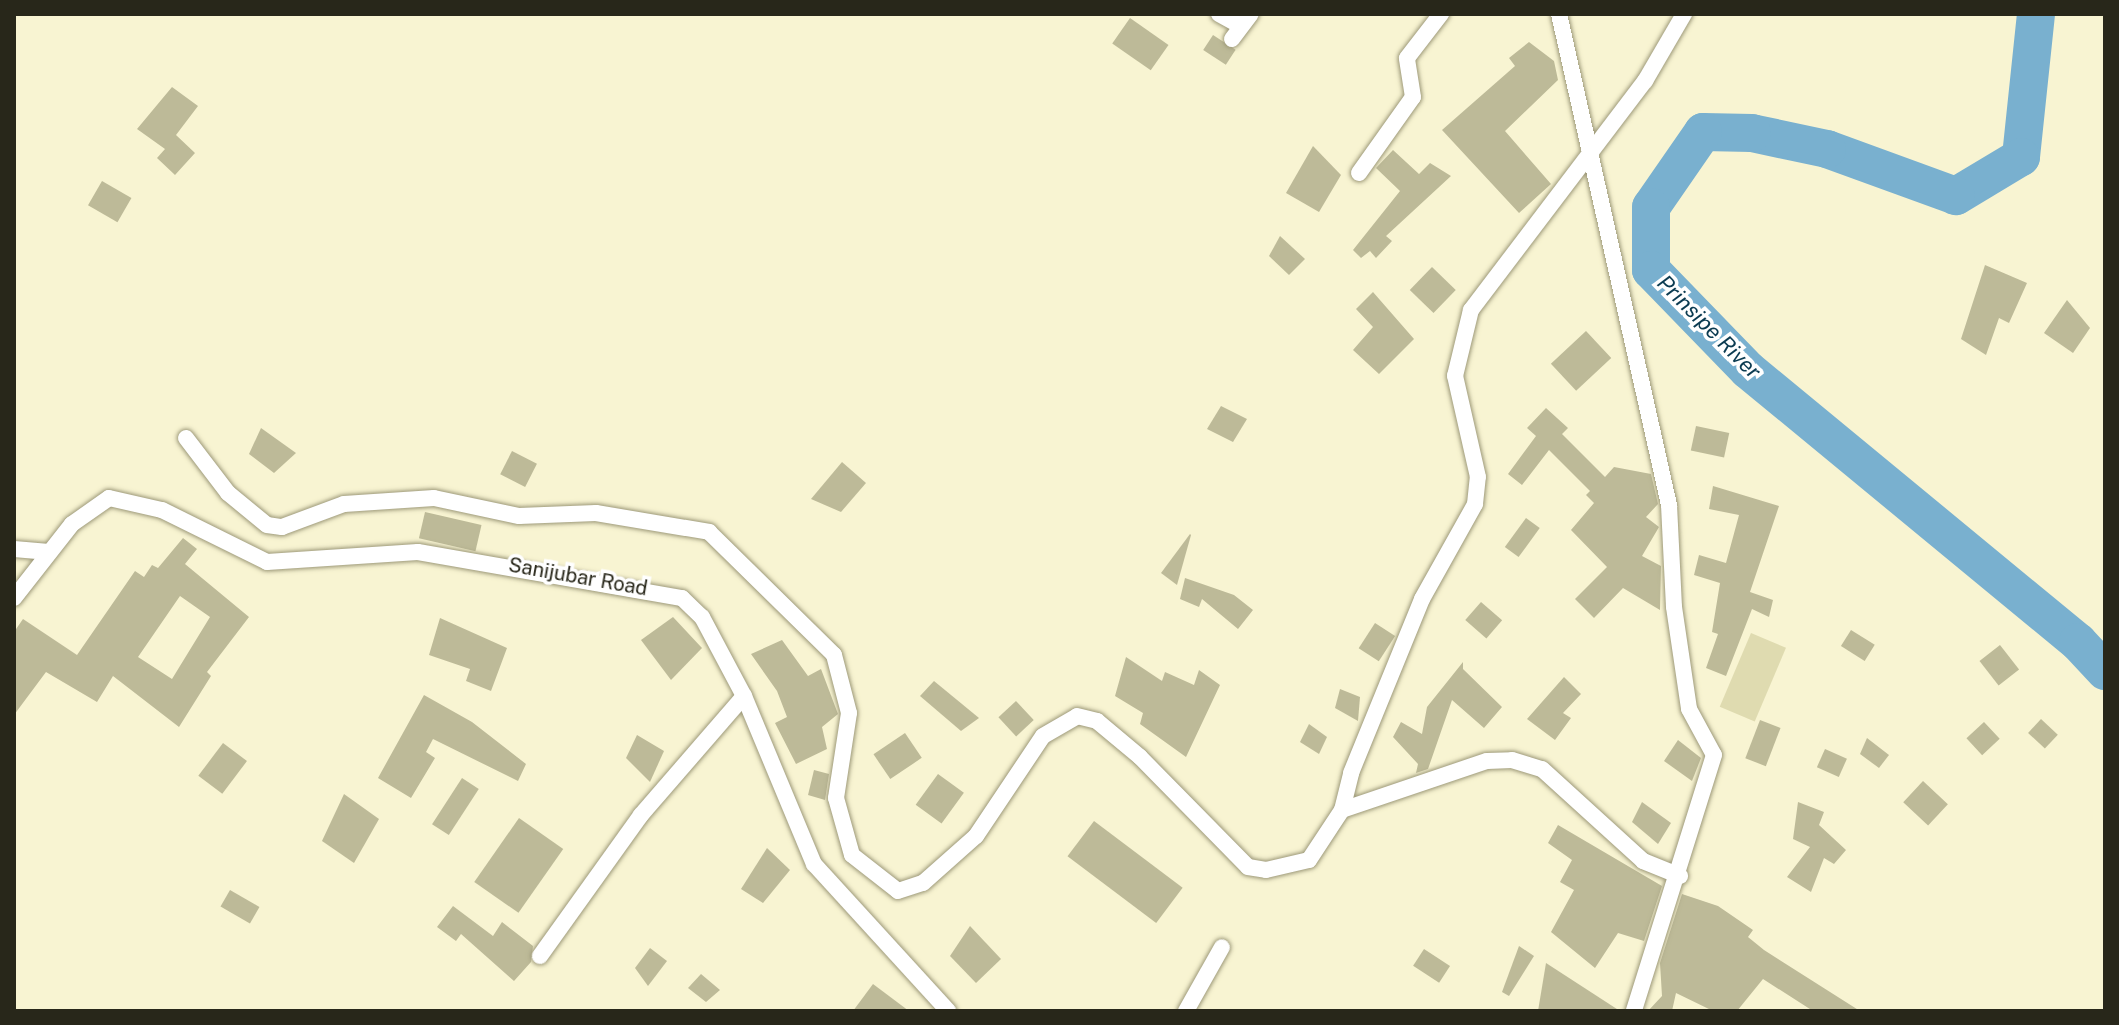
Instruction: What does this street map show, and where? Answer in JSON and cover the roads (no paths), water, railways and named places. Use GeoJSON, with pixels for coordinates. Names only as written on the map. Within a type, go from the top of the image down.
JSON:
{"type":"FeatureCollection","features":[{"type":"Feature","properties":{"kind":"street"},"geometry":{"type":"LineString","coordinates":[[1219,14],[1241,26]]}},
{"type":"Feature","properties":{"kind":"street"},"geometry":{"type":"LineString","coordinates":[[1359,173],[1413,97],[1407,58],[1441,14]]}},
{"type":"Feature","properties":{"kind":"street"},"geometry":{"type":"LineString","coordinates":[[1559,14],[1592,144],[1669,505],[1674,607],[1689,709],[1714,755],[1680,876],[1634,1011]]}},
{"type":"Feature","properties":{"kind":"street"},"geometry":{"type":"LineString","coordinates":[[186,438],[228,493],[267,525],[282,527],[344,504],[434,498],[519,516],[596,513],[709,532],[834,655],[849,713],[850,742],[836,798],[848,841],[861,864],[898,891],[923,883],[976,836],[1043,736],[1077,716],[1097,721],[1140,757],[1248,867],[1266,870],[1309,860],[1342,810],[1351,773],[1422,599],[1475,504],[1478,477],[1455,376],[1471,310],[1592,144],[1645,81],[1684,14]]}},
{"type":"Feature","properties":{"kind":"street","name":"Sanijubar Road"},"geometry":{"type":"LineString","coordinates":[[14,598],[49,552],[91,506],[109,498],[134,499],[267,562],[418,552],[668,593],[694,606],[744,696],[814,864],[948,1011]]}},
{"type":"Feature","properties":{"kind":"street"},"geometry":{"type":"LineString","coordinates":[[14,549],[49,552]]}},
{"type":"Feature","properties":{"kind":"street"},"geometry":{"type":"LineString","coordinates":[[540,956],[641,815],[744,696]]}},
{"type":"Feature","properties":{"kind":"street"},"geometry":{"type":"LineString","coordinates":[[1342,810],[1487,761],[1512,760],[1542,769],[1643,861],[1680,876]]}},
{"type":"Feature","properties":{"kind":"street"},"geometry":{"type":"LineString","coordinates":[[1186,1011],[1222,947]]}},
{"type":"Feature","properties":{"kind":"waterway","name":"Prinsipe River"},"geometry":{"type":"LineString","coordinates":[[2036,14],[2021,157],[1956,196],[1827,149],[1752,133],[1703,132],[1651,207],[1651,270],[1748,370],[2078,642],[2105,671]]}}]}
